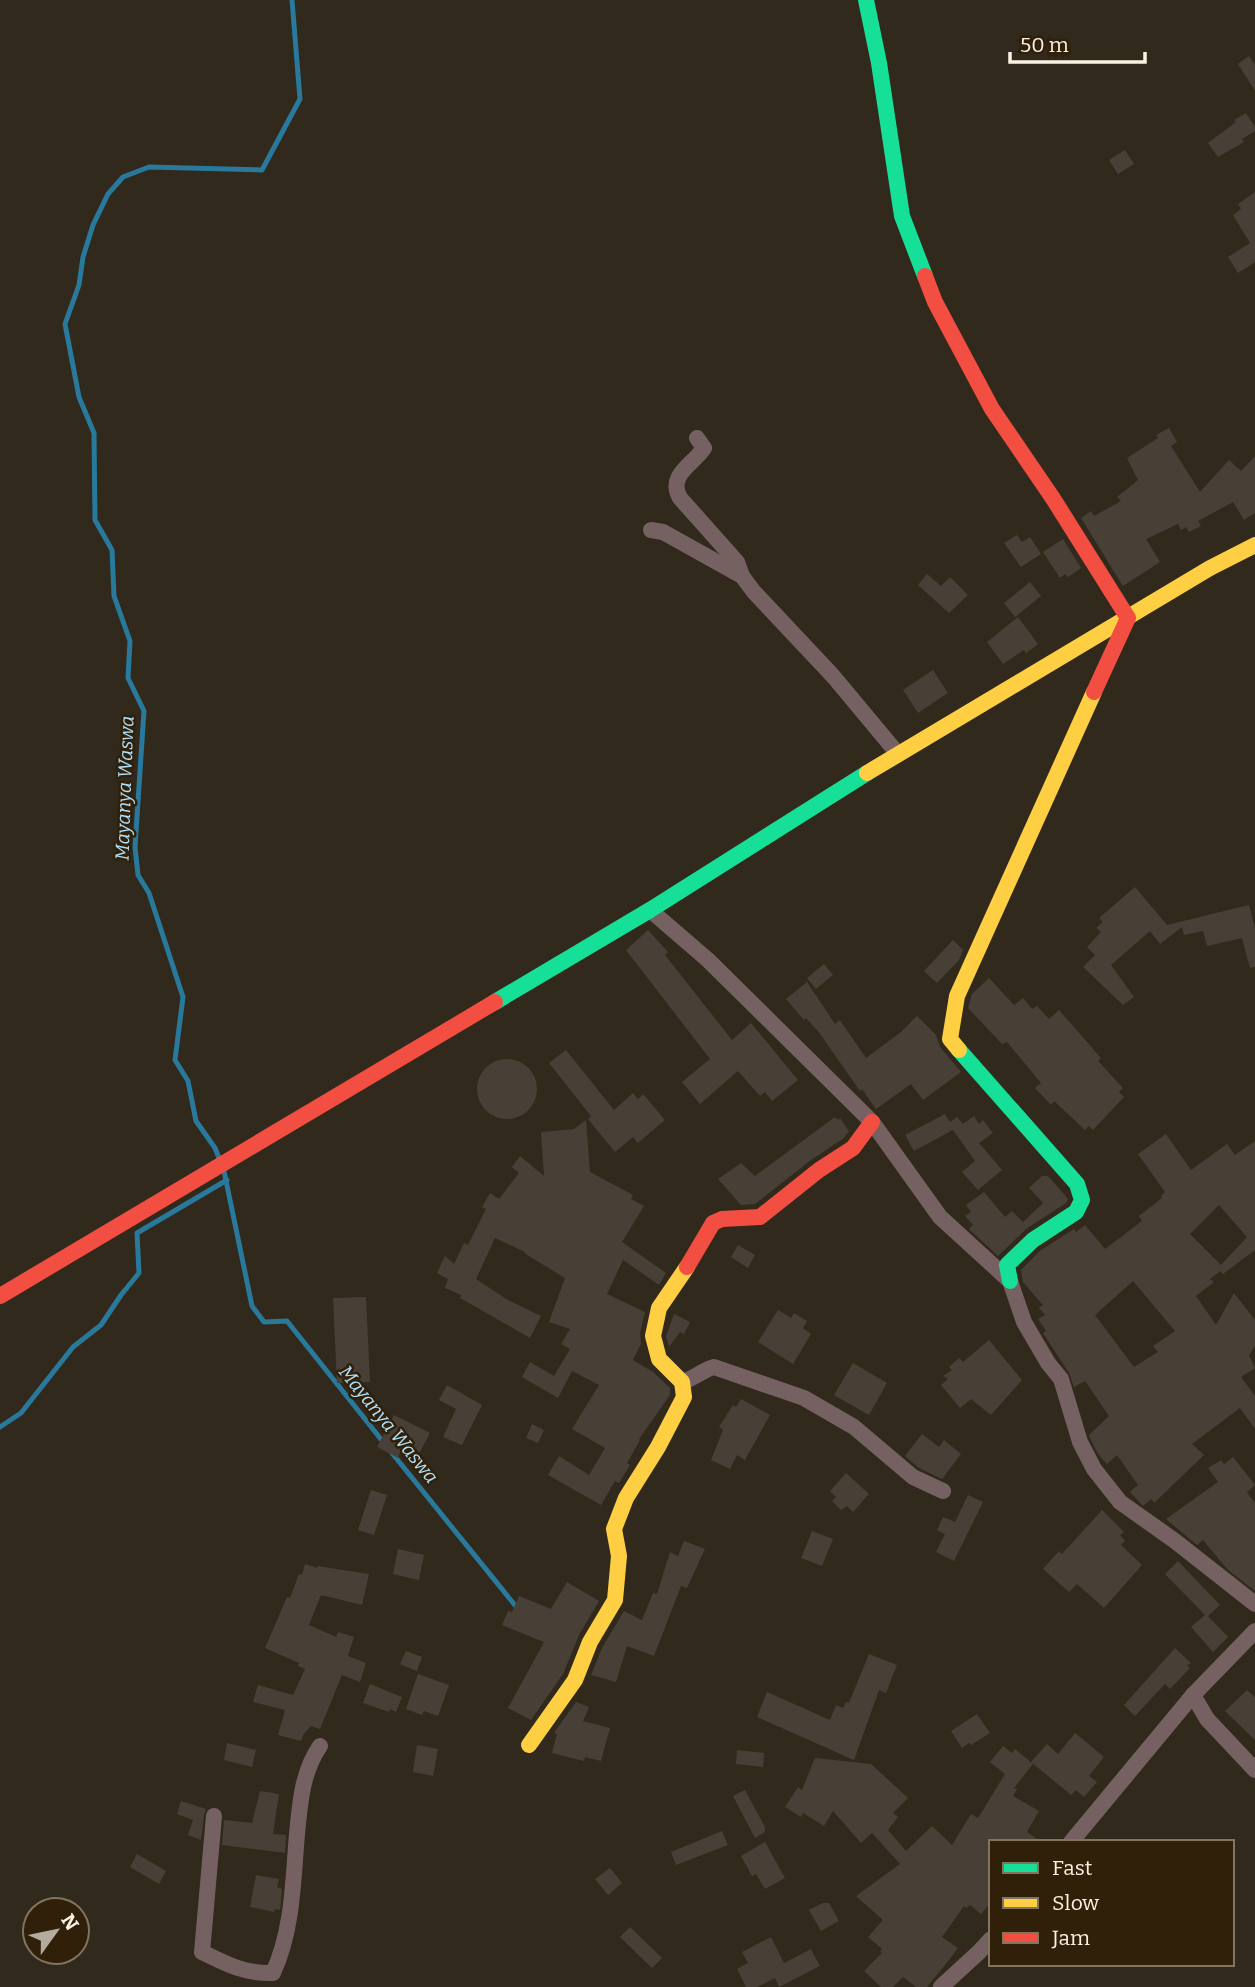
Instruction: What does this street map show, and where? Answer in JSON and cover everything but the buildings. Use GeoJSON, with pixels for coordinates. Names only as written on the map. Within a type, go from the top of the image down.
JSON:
{"type":"FeatureCollection","features":[{"type":"Feature","properties":{"kind":"street"},"geometry":{"type":"LineString","coordinates":[[866,0],[879,63],[902,216],[935,302],[992,409],[1054,500],[1128,618]]}},
{"type":"Feature","properties":{"kind":"street"},"geometry":{"type":"LineString","coordinates":[[697,438],[704,448],[676,480],[676,490],[680,498],[737,562],[742,576]]}},
{"type":"Feature","properties":{"kind":"street"},"geometry":{"type":"LineString","coordinates":[[651,530],[663,532],[742,576],[842,686],[898,754]]}},
{"type":"Feature","properties":{"kind":"street"},"geometry":{"type":"LineString","coordinates":[[0,1296],[649,909],[898,754],[1210,568],[1255,545]]}},
{"type":"Feature","properties":{"kind":"street"},"geometry":{"type":"LineString","coordinates":[[1128,618],[957,996],[950,1039],[1077,1184],[1082,1200],[1076,1212],[1033,1240],[1007,1265],[1024,1322],[1048,1363],[1061,1379],[1080,1443],[1094,1469],[1120,1502],[1255,1604]]}},
{"type":"Feature","properties":{"kind":"street"},"geometry":{"type":"LineString","coordinates":[[649,909],[708,960],[873,1122],[940,1217],[1010,1281]]}},
{"type":"Feature","properties":{"kind":"street"},"geometry":{"type":"LineString","coordinates":[[529,1745],[575,1680],[590,1642],[615,1600],[619,1556],[614,1529],[626,1497],[658,1447],[684,1397],[681,1382],[659,1359],[653,1336],[659,1308],[687,1268],[713,1223],[722,1219],[760,1217],[819,1170],[853,1149],[873,1122]]}},
{"type":"Feature","properties":{"kind":"street"},"geometry":{"type":"LineString","coordinates":[[681,1382],[695,1378],[706,1369],[714,1367],[804,1398],[854,1427],[913,1477],[943,1491]]}},
{"type":"Feature","properties":{"kind":"street"},"geometry":{"type":"LineString","coordinates":[[1073,1840],[1193,1695],[1255,1631]]}},
{"type":"Feature","properties":{"kind":"street"},"geometry":{"type":"LineString","coordinates":[[1193,1695],[1208,1719],[1255,1769]]}},
{"type":"Feature","properties":{"kind":"street"},"geometry":{"type":"LineString","coordinates":[[214,1816],[202,1952],[230,1967],[253,1973],[273,1973],[281,1956],[292,1899],[302,1789],[310,1759],[320,1746]]}},
{"type":"Feature","properties":{"kind":"street"},"geometry":{"type":"LineString","coordinates":[[941,1987],[989,1941]]}},
{"type":"Feature","properties":{"kind":"waterway","name":"Mayanya Waswa"},"geometry":{"type":"LineString","coordinates":[[219,1158],[196,1121],[188,1081],[175,1060],[183,997],[149,893],[138,875],[135,847],[144,711],[128,678],[130,641],[114,596],[112,550],[95,520],[94,433],[79,397],[65,324],[79,285],[83,257],[93,225],[108,194],[123,177],[149,167],[262,170],[300,99],[292,0]]}},
{"type":"Feature","properties":{"kind":"waterway","name":"Mayanya Waswa"},"geometry":{"type":"LineString","coordinates":[[224,1171],[252,1306],[264,1322],[287,1321],[384,1443]]}},
{"type":"Feature","properties":{"kind":"waterway","name":"Mayanya Waswa"},"geometry":{"type":"LineString","coordinates":[[0,1427],[21,1413],[73,1347],[101,1325],[139,1273],[137,1233],[227,1180]]}},
{"type":"Feature","properties":{"kind":"waterway","name":"Mayanya Waswa"},"geometry":{"type":"LineString","coordinates":[[392,1453],[518,1609]]}},
{"type":"Feature","properties":{"kind":"traffic: fast"},"geometry":{"type":"LineString","coordinates":[[866,0],[879,63],[902,216],[925,276]]}},
{"type":"Feature","properties":{"kind":"traffic: fast"},"geometry":{"type":"LineString","coordinates":[[495,1002],[650,910],[867,773]]}},
{"type":"Feature","properties":{"kind":"traffic: fast"},"geometry":{"type":"LineString","coordinates":[[959,1050],[1077,1184],[1082,1200],[1076,1212],[1033,1240],[1007,1265],[1010,1281]]}},
{"type":"Feature","properties":{"kind":"traffic: slow"},"geometry":{"type":"LineString","coordinates":[[867,773],[1210,568],[1255,545]]}},
{"type":"Feature","properties":{"kind":"traffic: slow"},"geometry":{"type":"LineString","coordinates":[[959,1050],[950,1039],[957,996],[1094,692]]}},
{"type":"Feature","properties":{"kind":"traffic: slow"},"geometry":{"type":"LineString","coordinates":[[529,1745],[575,1680],[590,1642],[615,1600],[619,1556],[614,1529],[626,1498],[658,1447],[684,1397],[682,1382],[659,1359],[653,1336],[659,1308],[687,1267]]}},
{"type":"Feature","properties":{"kind":"traffic: jam"},"geometry":{"type":"LineString","coordinates":[[925,276],[935,302],[992,409],[1054,500],[1128,618],[1094,692]]}},
{"type":"Feature","properties":{"kind":"traffic: jam"},"geometry":{"type":"LineString","coordinates":[[0,1296],[495,1002]]}},
{"type":"Feature","properties":{"kind":"traffic: jam"},"geometry":{"type":"LineString","coordinates":[[687,1267],[713,1223],[722,1219],[760,1217],[819,1170],[853,1148],[872,1122]]}}]}
